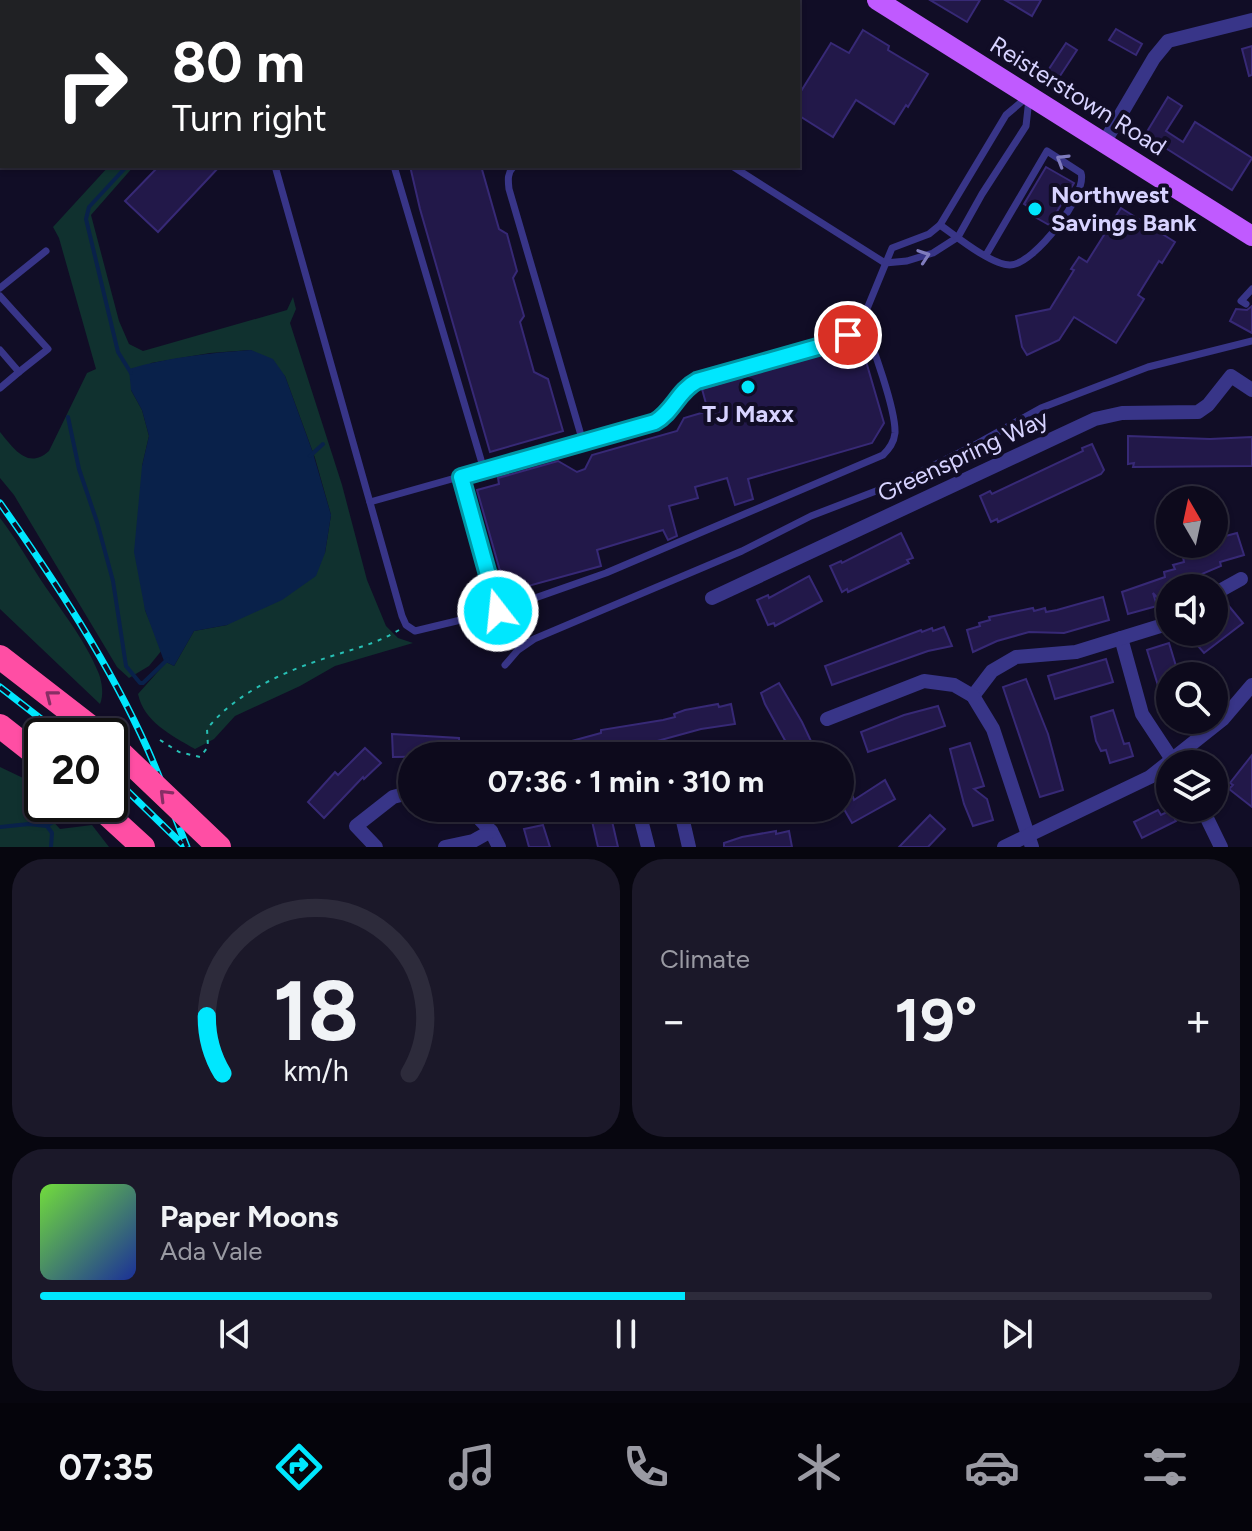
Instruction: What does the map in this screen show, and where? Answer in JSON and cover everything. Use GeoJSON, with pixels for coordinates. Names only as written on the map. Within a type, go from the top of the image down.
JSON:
{"type":"FeatureCollection","features":[{"type":"Feature","properties":{"kind":"highway"},"geometry":{"type":"LineString","coordinates":[[0,657],[79,718]]}},
{"type":"Feature","properties":{"kind":"highway"},"geometry":{"type":"LineString","coordinates":[[0,726],[24,745]]}},
{"type":"Feature","properties":{"kind":"highway"},"geometry":{"type":"LineString","coordinates":[[128,760],[219,847]]}},
{"type":"Feature","properties":{"kind":"highway"},"geometry":{"type":"LineString","coordinates":[[116,822],[143,847]]}},
{"type":"Feature","properties":{"kind":"main road","name":"Reisterstown Road"},"geometry":{"type":"LineString","coordinates":[[877,0],[1251,234]]}},
{"type":"Feature","properties":{"kind":"street"},"geometry":{"type":"LineString","coordinates":[[1104,143],[1154,58],[1168,41],[1252,20]]}},
{"type":"Feature","properties":{"kind":"street","name":"Greenspring Way"},"geometry":{"type":"LineString","coordinates":[[712,598],[1095,419],[1122,413],[1198,412],[1208,405],[1231,376],[1252,390]]}},
{"type":"Feature","properties":{"kind":"street"},"geometry":{"type":"LineString","coordinates":[[1228,586],[1241,579]]}},
{"type":"Feature","properties":{"kind":"street"},"geometry":{"type":"LineString","coordinates":[[973,696],[992,671],[1016,657],[1076,652],[1156,627]]}},
{"type":"Feature","properties":{"kind":"street"},"geometry":{"type":"LineString","coordinates":[[1121,638],[1142,714],[1166,750]]}},
{"type":"Feature","properties":{"kind":"street"},"geometry":{"type":"LineString","coordinates":[[827,719],[924,681],[954,685],[973,696],[993,729],[1029,841]]}},
{"type":"Feature","properties":{"kind":"street"},"geometry":{"type":"LineString","coordinates":[[1188,750],[1247,702],[1252,685]]}},
{"type":"Feature","properties":{"kind":"street"},"geometry":{"type":"LineString","coordinates":[[1004,847],[1029,841],[1156,773]]}},
{"type":"Feature","properties":{"kind":"street"},"geometry":{"type":"LineString","coordinates":[[376,847],[356,826],[398,796]]}},
{"type":"Feature","properties":{"kind":"street"},"geometry":{"type":"LineString","coordinates":[[482,822],[499,847]]}},
{"type":"Feature","properties":{"kind":"street"},"geometry":{"type":"LineString","coordinates":[[642,822],[648,847]]}},
{"type":"Feature","properties":{"kind":"street"},"geometry":{"type":"LineString","coordinates":[[683,822],[689,847]]}},
{"type":"Feature","properties":{"kind":"street"},"geometry":{"type":"LineString","coordinates":[[1209,822],[1221,847]]}},
{"type":"Feature","properties":{"kind":"street"},"geometry":{"type":"LineString","coordinates":[[445,847],[473,841],[491,831]]}},
{"type":"Feature","properties":{"kind":"lane"},"geometry":{"type":"LineString","coordinates":[[370,502],[655,422],[663,418],[680,392],[697,381],[839,341],[862,321],[892,248],[929,234],[940,225],[1006,115],[1029,96]]}},
{"type":"Feature","properties":{"kind":"lane"},"geometry":{"type":"LineString","coordinates":[[735,168],[885,263],[907,261],[933,253],[958,237],[1026,126],[1029,96]]}},
{"type":"Feature","properties":{"kind":"lane"},"geometry":{"type":"LineString","coordinates":[[940,225],[986,255],[1009,265],[1028,259],[1044,244],[1082,185],[1083,179],[1077,170],[1047,151],[986,255]]}},
{"type":"Feature","properties":{"kind":"lane"},"geometry":{"type":"LineString","coordinates":[[276,168],[402,616],[406,625],[415,631],[498,611],[606,573],[883,455],[892,446],[895,434],[872,343],[862,321]]}},
{"type":"Feature","properties":{"kind":"lane"},"geometry":{"type":"LineString","coordinates":[[395,168],[484,470]]}},
{"type":"Feature","properties":{"kind":"lane"},"geometry":{"type":"LineString","coordinates":[[512,168],[508,178],[509,189],[583,442]]}},
{"type":"Feature","properties":{"kind":"lane"},"geometry":{"type":"LineString","coordinates":[[0,288],[46,251]]}},
{"type":"Feature","properties":{"kind":"lane"},"geometry":{"type":"LineString","coordinates":[[1246,304],[1241,301],[1252,289]]}},
{"type":"Feature","properties":{"kind":"lane"},"geometry":{"type":"LineString","coordinates":[[0,296],[48,349],[0,388]]}},
{"type":"Feature","properties":{"kind":"lane"},"geometry":{"type":"LineString","coordinates":[[505,665],[518,650],[534,639],[699,570],[811,516],[902,481],[1041,408],[1148,367],[1252,341]]}},
{"type":"Feature","properties":{"kind":"lane"},"geometry":{"type":"LineString","coordinates":[[0,350],[19,372]]}},
{"type":"Feature","properties":{"kind":"lane"},"geometry":{"type":"LineString","coordinates":[[461,477],[498,611]]}},
{"type":"Feature","properties":{"kind":"path"},"geometry":{"type":"LineString","coordinates":[[160,740],[179,752],[200,757],[208,747],[207,729],[218,715],[260,685],[327,657],[365,647],[406,625]]}},
{"type":"Feature","properties":{"kind":"green space"},"geometry":{"type":"Polygon","coordinates":[[[107,168],[132,168],[91,215],[119,321],[129,344],[143,351],[287,310],[293,297],[296,309],[290,323],[342,485],[367,580],[386,626],[398,638],[413,643],[335,666],[235,716],[214,739],[195,749],[152,720],[138,694],[164,661],[174,666],[194,631],[227,625],[325,553],[331,515],[315,458],[285,376],[251,350],[151,363],[131,390],[142,410],[149,436],[142,466],[145,610],[162,650],[149,666],[129,678],[117,667],[14,495],[0,478],[0,432],[28,458],[49,451],[87,373],[96,369],[59,238],[53,227],[107,168]]]}},
{"type":"Feature","properties":{"kind":"green space"},"geometry":{"type":"Polygon","coordinates":[[[0,518],[93,660],[100,678],[100,704],[0,609],[0,518]]]}},
{"type":"Feature","properties":{"kind":"green space"},"geometry":{"type":"Polygon","coordinates":[[[0,767],[24,778],[24,822],[54,822],[60,829],[92,825],[109,847],[0,847],[0,767]]]}},
{"type":"Feature","properties":{"kind":"water"},"geometry":{"type":"Polygon","coordinates":[[[251,350],[273,359],[285,376],[331,515],[325,553],[316,576],[282,600],[227,625],[194,631],[174,666],[164,661],[145,610],[134,552],[142,466],[149,436],[142,410],[131,390],[129,369],[190,356],[251,350]]]}},
{"type":"Feature","properties":{"kind":"building"},"geometry":{"type":"Polygon","coordinates":[[[930,0],[980,0],[967,22],[930,0]]]}},
{"type":"Feature","properties":{"kind":"building"},"geometry":{"type":"Polygon","coordinates":[[[1005,0],[1041,0],[1032,16],[1005,0]]]}},
{"type":"Feature","properties":{"kind":"building"},"geometry":{"type":"Polygon","coordinates":[[[1116,29],[1142,44],[1136,55],[1109,40],[1116,29]]]}},
{"type":"Feature","properties":{"kind":"building"},"geometry":{"type":"Polygon","coordinates":[[[863,30],[889,46],[888,50],[928,74],[894,124],[856,100],[833,137],[800,116],[800,93],[831,43],[849,53],[863,30]]]}},
{"type":"Feature","properties":{"kind":"building"},"geometry":{"type":"Polygon","coordinates":[[[1066,43],[1077,50],[1056,82],[1045,75],[1066,43]]]}},
{"type":"Feature","properties":{"kind":"building"},"geometry":{"type":"Polygon","coordinates":[[[1252,46],[1252,75],[1249,76],[1242,49],[1252,46]]]}},
{"type":"Feature","properties":{"kind":"building"},"geometry":{"type":"Polygon","coordinates":[[[1168,97],[1182,106],[1166,131],[1183,142],[1195,122],[1252,158],[1232,190],[1145,135],[1168,97]]]}},
{"type":"Feature","properties":{"kind":"building"},"geometry":{"type":"Polygon","coordinates":[[[1046,167],[1074,183],[1049,225],[1035,217],[1038,213],[1024,204],[1046,167]]]}},
{"type":"Feature","properties":{"kind":"building"},"geometry":{"type":"Polygon","coordinates":[[[157,168],[218,168],[158,232],[125,201],[157,168]]]}},
{"type":"Feature","properties":{"kind":"building"},"geometry":{"type":"Polygon","coordinates":[[[410,168],[482,168],[499,229],[507,234],[517,271],[513,278],[524,316],[520,322],[534,372],[548,379],[563,431],[490,452],[410,168]]]}},
{"type":"Feature","properties":{"kind":"building"},"geometry":{"type":"Polygon","coordinates":[[[1121,208],[1175,242],[1138,295],[1144,299],[1116,343],[1074,317],[1059,340],[1027,355],[1022,347],[1016,316],[1050,309],[1079,257],[1087,262],[1121,208]]]}},
{"type":"Feature","properties":{"kind":"building"},"geometry":{"type":"Polygon","coordinates":[[[1252,306],[1252,333],[1230,321],[1236,309],[1247,310],[1252,306]]]}},
{"type":"Feature","properties":{"kind":"building"},"geometry":{"type":"Polygon","coordinates":[[[854,345],[863,351],[884,423],[872,443],[748,479],[753,499],[735,505],[727,478],[695,487],[698,498],[669,506],[677,536],[668,540],[663,530],[597,550],[601,566],[506,592],[477,490],[499,484],[498,478],[558,461],[577,472],[585,469],[592,455],[677,431],[684,418],[708,411],[702,389],[854,345]]]}},
{"type":"Feature","properties":{"kind":"building"},"geometry":{"type":"Polygon","coordinates":[[[1128,436],[1252,437],[1252,466],[1133,467],[1134,463],[1128,464],[1128,436]]]}},
{"type":"Feature","properties":{"kind":"building"},"geometry":{"type":"Polygon","coordinates":[[[1092,444],[1104,470],[1101,474],[998,522],[997,519],[991,522],[980,496],[990,491],[992,494],[1092,444]]]}},
{"type":"Feature","properties":{"kind":"building"},"geometry":{"type":"Polygon","coordinates":[[[901,533],[913,558],[907,560],[909,563],[842,592],[830,566],[901,533]]]}},
{"type":"Feature","properties":{"kind":"building"},"geometry":{"type":"Polygon","coordinates":[[[1237,533],[1244,555],[1220,562],[1221,566],[1202,574],[1164,574],[1175,569],[1173,565],[1184,562],[1183,558],[1228,558],[1228,535],[1237,533]]]}},
{"type":"Feature","properties":{"kind":"building"},"geometry":{"type":"Polygon","coordinates":[[[809,576],[822,601],[775,626],[774,623],[768,625],[757,600],[768,595],[769,598],[809,576]]]}},
{"type":"Feature","properties":{"kind":"building"},"geometry":{"type":"Polygon","coordinates":[[[1156,580],[1156,596],[1153,593],[1156,606],[1128,614],[1122,592],[1156,580]]]}},
{"type":"Feature","properties":{"kind":"building"},"geometry":{"type":"Polygon","coordinates":[[[1103,597],[1109,620],[1064,633],[1029,632],[973,652],[967,630],[980,626],[979,623],[990,620],[989,617],[1033,608],[1034,611],[1045,608],[1046,612],[1103,597]]]}},
{"type":"Feature","properties":{"kind":"building"},"geometry":{"type":"Polygon","coordinates":[[[1228,605],[1243,623],[1228,635],[1228,605]]]}},
{"type":"Feature","properties":{"kind":"building"},"geometry":{"type":"Polygon","coordinates":[[[944,627],[952,646],[928,651],[832,685],[825,666],[921,630],[932,628],[933,631],[944,627]]]}},
{"type":"Feature","properties":{"kind":"building"},"geometry":{"type":"Polygon","coordinates":[[[1170,646],[1175,662],[1156,662],[1156,679],[1147,650],[1170,646]]]}},
{"type":"Feature","properties":{"kind":"building"},"geometry":{"type":"Polygon","coordinates":[[[1198,646],[1213,646],[1204,653],[1198,646]]]}},
{"type":"Feature","properties":{"kind":"building"},"geometry":{"type":"Polygon","coordinates":[[[1106,659],[1113,682],[1055,699],[1048,676],[1106,659]]]}},
{"type":"Feature","properties":{"kind":"building"},"geometry":{"type":"Polygon","coordinates":[[[1026,679],[1048,734],[1063,790],[1040,797],[1003,687],[1026,679]]]}},
{"type":"Feature","properties":{"kind":"building"},"geometry":{"type":"Polygon","coordinates":[[[779,683],[811,742],[786,742],[761,693],[779,683]]]}},
{"type":"Feature","properties":{"kind":"building"},"geometry":{"type":"Polygon","coordinates":[[[731,704],[735,724],[701,729],[654,742],[568,742],[601,733],[601,730],[675,717],[674,714],[731,704]]]}},
{"type":"Feature","properties":{"kind":"building"},"geometry":{"type":"Polygon","coordinates":[[[938,706],[945,726],[868,752],[861,732],[938,706]]]}},
{"type":"Feature","properties":{"kind":"building"},"geometry":{"type":"Polygon","coordinates":[[[1113,710],[1124,744],[1129,743],[1133,756],[1110,763],[1106,750],[1101,751],[1096,741],[1091,717],[1113,710]]]}},
{"type":"Feature","properties":{"kind":"building"},"geometry":{"type":"Polygon","coordinates":[[[392,734],[459,738],[459,742],[398,742],[398,757],[393,757],[392,734]]]}},
{"type":"Feature","properties":{"kind":"building"},"geometry":{"type":"Polygon","coordinates":[[[970,743],[984,786],[974,789],[987,799],[993,820],[973,826],[950,749],[970,743]]]}},
{"type":"Feature","properties":{"kind":"building"},"geometry":{"type":"Polygon","coordinates":[[[365,748],[381,763],[363,777],[324,818],[308,802],[335,772],[338,775],[365,748]]]}},
{"type":"Feature","properties":{"kind":"building"},"geometry":{"type":"Polygon","coordinates":[[[1252,755],[1252,807],[1229,789],[1233,785],[1230,783],[1252,755]]]}},
{"type":"Feature","properties":{"kind":"building"},"geometry":{"type":"Polygon","coordinates":[[[885,780],[895,799],[854,822],[854,800],[885,780]]]}},
{"type":"Feature","properties":{"kind":"building"},"geometry":{"type":"Polygon","coordinates":[[[1156,811],[1156,822],[1174,822],[1142,838],[1134,822],[1156,811]]]}},
{"type":"Feature","properties":{"kind":"building"},"geometry":{"type":"Polygon","coordinates":[[[930,815],[945,829],[928,847],[899,847],[930,815]]]}},
{"type":"Feature","properties":{"kind":"building"},"geometry":{"type":"Polygon","coordinates":[[[592,822],[612,822],[618,847],[598,847],[592,822]]]}},
{"type":"Feature","properties":{"kind":"building"},"geometry":{"type":"Polygon","coordinates":[[[543,825],[550,847],[529,847],[524,829],[543,825]]]}},
{"type":"Feature","properties":{"kind":"building"},"geometry":{"type":"Polygon","coordinates":[[[776,831],[776,834],[789,831],[792,847],[724,847],[724,843],[742,837],[776,831]]]}},
{"type":"Feature","properties":{"kind":"waterway"},"geometry":{"type":"LineString","coordinates":[[125,168],[89,207],[86,219],[118,352],[131,373]]}},
{"type":"Feature","properties":{"kind":"waterway"},"geometry":{"type":"LineString","coordinates":[[68,417],[79,469],[113,581],[126,666],[143,683],[168,659]]}},
{"type":"Feature","properties":{"kind":"waterway"},"geometry":{"type":"LineString","coordinates":[[310,456],[323,444]]}},
{"type":"Feature","properties":{"kind":"waterway"},"geometry":{"type":"LineString","coordinates":[[48,825],[53,822]]}},
{"type":"Feature","properties":{"kind":"waterway"},"geometry":{"type":"LineString","coordinates":[[0,827],[47,826],[52,833],[51,847]]}},
{"type":"Feature","properties":{"kind":"railway"},"geometry":{"type":"LineString","coordinates":[[0,503],[99,654],[148,750],[187,847]]}},
{"type":"Feature","properties":{"kind":"railway"},"geometry":{"type":"LineString","coordinates":[[0,687],[40,718]]}},
{"type":"Feature","properties":{"kind":"railway"},"geometry":{"type":"LineString","coordinates":[[128,792],[182,844]]}},
{"type":"Feature","properties":{"kind":"place","name":"Northwest Savings Bank"},"geometry":{"type":"Point","coordinates":[1035,209]}},
{"type":"Feature","properties":{"kind":"place","name":"TJ Maxx"},"geometry":{"type":"Point","coordinates":[748,387]}},
{"type":"Feature","properties":{"kind":"route"},"geometry":{"type":"LineString","coordinates":[[498,611],[461,477],[655,422],[663,418],[688,385],[839,341],[848,335]]}}]}
